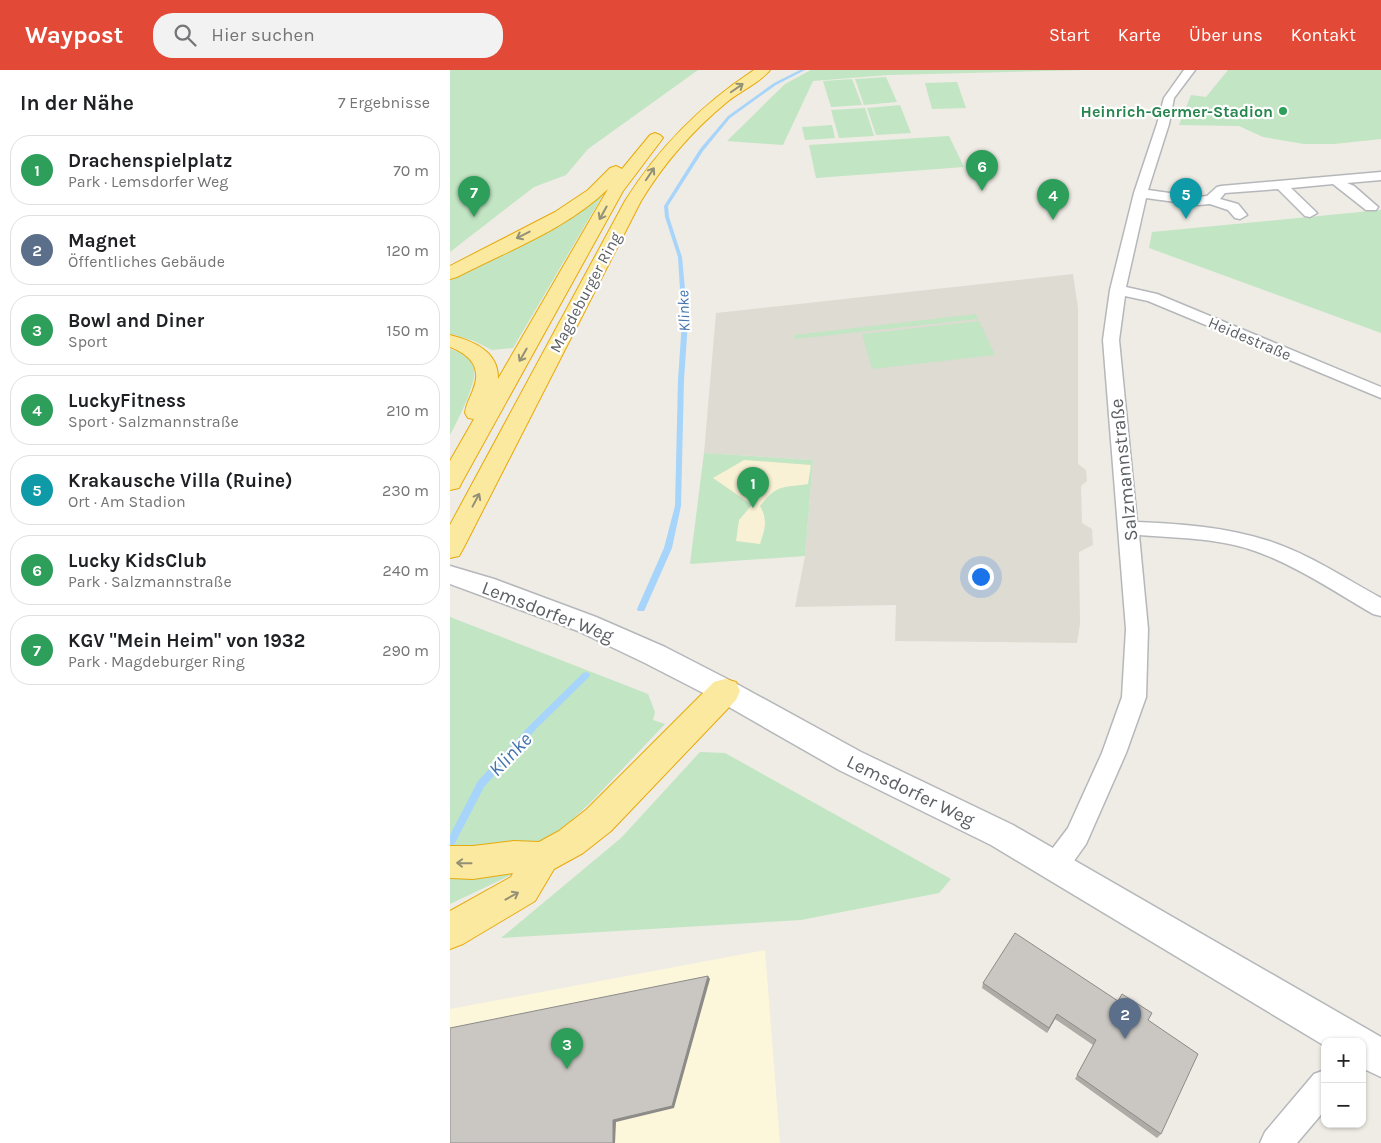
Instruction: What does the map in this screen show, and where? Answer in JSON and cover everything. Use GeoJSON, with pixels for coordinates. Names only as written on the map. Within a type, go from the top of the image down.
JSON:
{"type":"FeatureCollection","features":[{"type":"Feature","properties":{"kind":"highway"},"geometry":{"type":"LineString","coordinates":[[700,99],[743,70]]}},
{"type":"Feature","properties":{"kind":"highway","name":"Magdeburger Ring"},"geometry":{"type":"LineString","coordinates":[[452,546],[633,201],[648,176],[674,142],[692,123],[763,70]]}},
{"type":"Feature","properties":{"kind":"highway","name":"Magdeburger Ring"},"geometry":{"type":"LineString","coordinates":[[450,482],[615,191],[638,158],[666,127]]}},
{"type":"Feature","properties":{"kind":"highway"},"geometry":{"type":"LineString","coordinates":[[450,272],[566,212],[596,192],[622,164],[638,158]]}},
{"type":"Feature","properties":{"kind":"highway"},"geometry":{"type":"LineString","coordinates":[[450,340],[470,348],[482,358],[487,368],[485,386],[476,406],[476,436]]}},
{"type":"Feature","properties":{"kind":"highway"},"geometry":{"type":"LineString","coordinates":[[450,862],[488,862],[527,858],[571,842],[599,820],[725,691]]}},
{"type":"Feature","properties":{"kind":"highway"},"geometry":{"type":"LineString","coordinates":[[460,925],[523,889],[527,858]]}},
{"type":"Feature","properties":{"kind":"street","name":"Salzmannstraße"},"geometry":{"type":"LineString","coordinates":[[1055,866],[1072,846],[1077,836],[1114,753],[1134,697],[1137,629],[1111,340],[1123,257],[1140,192],[1163,123],[1169,96],[1190,70]]}},
{"type":"Feature","properties":{"kind":"street"},"geometry":{"type":"LineString","coordinates":[[1211,200],[1220,190],[1381,176]]}},
{"type":"Feature","properties":{"kind":"street"},"geometry":{"type":"LineString","coordinates":[[1336,180],[1371,207]]}},
{"type":"Feature","properties":{"kind":"street"},"geometry":{"type":"LineString","coordinates":[[1281,185],[1310,212]]}},
{"type":"Feature","properties":{"kind":"street"},"geometry":{"type":"LineString","coordinates":[[1140,192],[1211,200],[1233,207],[1240,214]]}},
{"type":"Feature","properties":{"kind":"street","name":"Heidestraße"},"geometry":{"type":"LineString","coordinates":[[1117,290],[1152,297],[1381,393]]}},
{"type":"Feature","properties":{"kind":"street"},"geometry":{"type":"LineString","coordinates":[[1129,528],[1208,534],[1249,542],[1280,553],[1381,608]]}},
{"type":"Feature","properties":{"kind":"street","name":"Lemsdorfer Weg"},"geometry":{"type":"LineString","coordinates":[[450,575],[556,612],[655,655],[725,691],[850,761],[1002,835],[1344,1038]]}},
{"type":"Feature","properties":{"kind":"street","name":"Lemsdorfer Weg"},"geometry":{"type":"LineString","coordinates":[[1366,1050],[1381,1058]]}},
{"type":"Feature","properties":{"kind":"street"},"geometry":{"type":"LineString","coordinates":[[1276,1143],[1321,1090]]}},
{"type":"Feature","properties":{"kind":"shaded area"},"geometry":{"type":"Polygon","coordinates":[[[1073,274],[1078,308],[1078,464],[1086,470],[1087,481],[1081,486],[1082,523],[1092,529],[1093,545],[1079,552],[1080,624],[1077,643],[895,641],[896,605],[795,607],[805,556],[813,460],[704,453],[716,313],[1073,274]]]}},
{"type":"Feature","properties":{"kind":"shaded area"},"geometry":{"type":"Polygon","coordinates":[[[765,950],[780,1143],[450,1143],[450,1009],[765,950]]]}},
{"type":"Feature","properties":{"kind":"green space"},"geometry":{"type":"Polygon","coordinates":[[[450,70],[698,70],[588,149],[566,175],[534,187],[450,252],[450,70]]]}},
{"type":"Feature","properties":{"kind":"green space"},"geometry":{"type":"Polygon","coordinates":[[[811,70],[1086,70],[888,75],[813,81],[783,145],[727,141],[785,84],[811,70]]]}},
{"type":"Feature","properties":{"kind":"green space","name":"Heinrich-Germer-Stadion"},"geometry":{"type":"Polygon","coordinates":[[[1228,70],[1381,70],[1381,139],[1334,144],[1304,144],[1263,137],[1239,126],[1179,125],[1191,95],[1206,97],[1228,70]]]}},
{"type":"Feature","properties":{"kind":"green space"},"geometry":{"type":"Polygon","coordinates":[[[886,77],[897,102],[864,105],[855,79],[886,77]]]}},
{"type":"Feature","properties":{"kind":"green space"},"geometry":{"type":"Polygon","coordinates":[[[852,79],[862,105],[831,107],[823,81],[852,79]]]}},
{"type":"Feature","properties":{"kind":"green space"},"geometry":{"type":"Polygon","coordinates":[[[957,82],[966,108],[932,109],[925,83],[957,82]]]}},
{"type":"Feature","properties":{"kind":"green space"},"geometry":{"type":"Polygon","coordinates":[[[900,105],[911,133],[876,135],[867,108],[900,105]]]}},
{"type":"Feature","properties":{"kind":"green space"},"geometry":{"type":"Polygon","coordinates":[[[865,108],[874,136],[839,138],[831,110],[865,108]]]}},
{"type":"Feature","properties":{"kind":"green space"},"geometry":{"type":"Polygon","coordinates":[[[832,125],[835,138],[805,140],[802,127],[832,125]]]}},
{"type":"Feature","properties":{"kind":"green space"},"geometry":{"type":"Polygon","coordinates":[[[949,136],[964,167],[816,178],[809,145],[949,136]]]}},
{"type":"Feature","properties":{"kind":"green space"},"geometry":{"type":"Polygon","coordinates":[[[604,193],[513,348],[492,350],[474,341],[450,334],[450,278],[604,193]]]}},
{"type":"Feature","properties":{"kind":"green space"},"geometry":{"type":"Polygon","coordinates":[[[1381,210],[1381,333],[1149,248],[1152,232],[1381,210]]]}},
{"type":"Feature","properties":{"kind":"green space"},"geometry":{"type":"Polygon","coordinates":[[[976,314],[978,319],[795,339],[794,335],[976,314]]]}},
{"type":"Feature","properties":{"kind":"green space"},"geometry":{"type":"Polygon","coordinates":[[[979,321],[995,355],[872,369],[862,334],[979,321]]]}},
{"type":"Feature","properties":{"kind":"green space"},"geometry":{"type":"Polygon","coordinates":[[[450,349],[468,359],[473,364],[475,370],[467,399],[450,435],[450,349]]]}},
{"type":"Feature","properties":{"kind":"green space"},"geometry":{"type":"Polygon","coordinates":[[[704,453],[813,460],[805,556],[690,564],[704,453]]]}},
{"type":"Feature","properties":{"kind":"green space"},"geometry":{"type":"Polygon","coordinates":[[[450,617],[648,694],[655,712],[653,720],[665,724],[592,801],[515,873],[450,904],[450,617]]]}},
{"type":"Feature","properties":{"kind":"green space"},"geometry":{"type":"Polygon","coordinates":[[[700,752],[725,753],[951,879],[939,893],[801,920],[501,938],[621,838],[700,752]]]}},
{"type":"Feature","properties":{"kind":"sand"},"geometry":{"type":"Polygon","coordinates":[[[744,460],[811,465],[808,484],[776,490],[760,506],[765,525],[760,544],[736,541],[739,520],[752,505],[713,478],[744,460]]]}},
{"type":"Feature","properties":{"kind":"building"},"geometry":{"type":"Polygon","coordinates":[[[1015,933],[1118,1001],[1122,994],[1152,1013],[1148,1020],[1198,1054],[1161,1134],[1077,1075],[1096,1040],[1057,1014],[1049,1028],[983,983],[1015,933]]]}},
{"type":"Feature","properties":{"kind":"building"},"geometry":{"type":"Polygon","coordinates":[[[708,976],[672,1106],[613,1120],[613,1143],[450,1143],[450,1028],[708,976]]]}},
{"type":"Feature","properties":{"kind":"waterway","name":"Klinke"},"geometry":{"type":"LineString","coordinates":[[641,609],[668,548],[678,506],[681,380],[685,321],[680,257],[667,217],[666,206],[701,150],[729,117],[775,84],[803,70]]}},
{"type":"Feature","properties":{"kind":"waterway","name":"Klinke"},"geometry":{"type":"LineString","coordinates":[[450,844],[481,784],[534,726],[586,675]]}},
{"type":"Feature","properties":{"kind":"place","name":"Heinrich-Germer-Stadion"},"geometry":{"type":"Point","coordinates":[1283,111]}},
{"type":"Feature","properties":{"kind":"place","name":"Lucky KidsClub"},"geometry":{"type":"Point","coordinates":[982,191]}},
{"type":"Feature","properties":{"kind":"place","name":"KGV \"Mein Heim\" von 1932"},"geometry":{"type":"Point","coordinates":[474,217]}},
{"type":"Feature","properties":{"kind":"place","name":"Krakausche Villa (Ruine)"},"geometry":{"type":"Point","coordinates":[1186,219]}},
{"type":"Feature","properties":{"kind":"place","name":"LuckyFitness"},"geometry":{"type":"Point","coordinates":[1053,220]}},
{"type":"Feature","properties":{"kind":"place","name":"Drachenspielplatz"},"geometry":{"type":"Point","coordinates":[753,508]}},
{"type":"Feature","properties":{"kind":"place","name":"Magnet"},"geometry":{"type":"Point","coordinates":[1125,1039]}},
{"type":"Feature","properties":{"kind":"place","name":"Bowl and Diner"},"geometry":{"type":"Point","coordinates":[567,1069]}}]}
